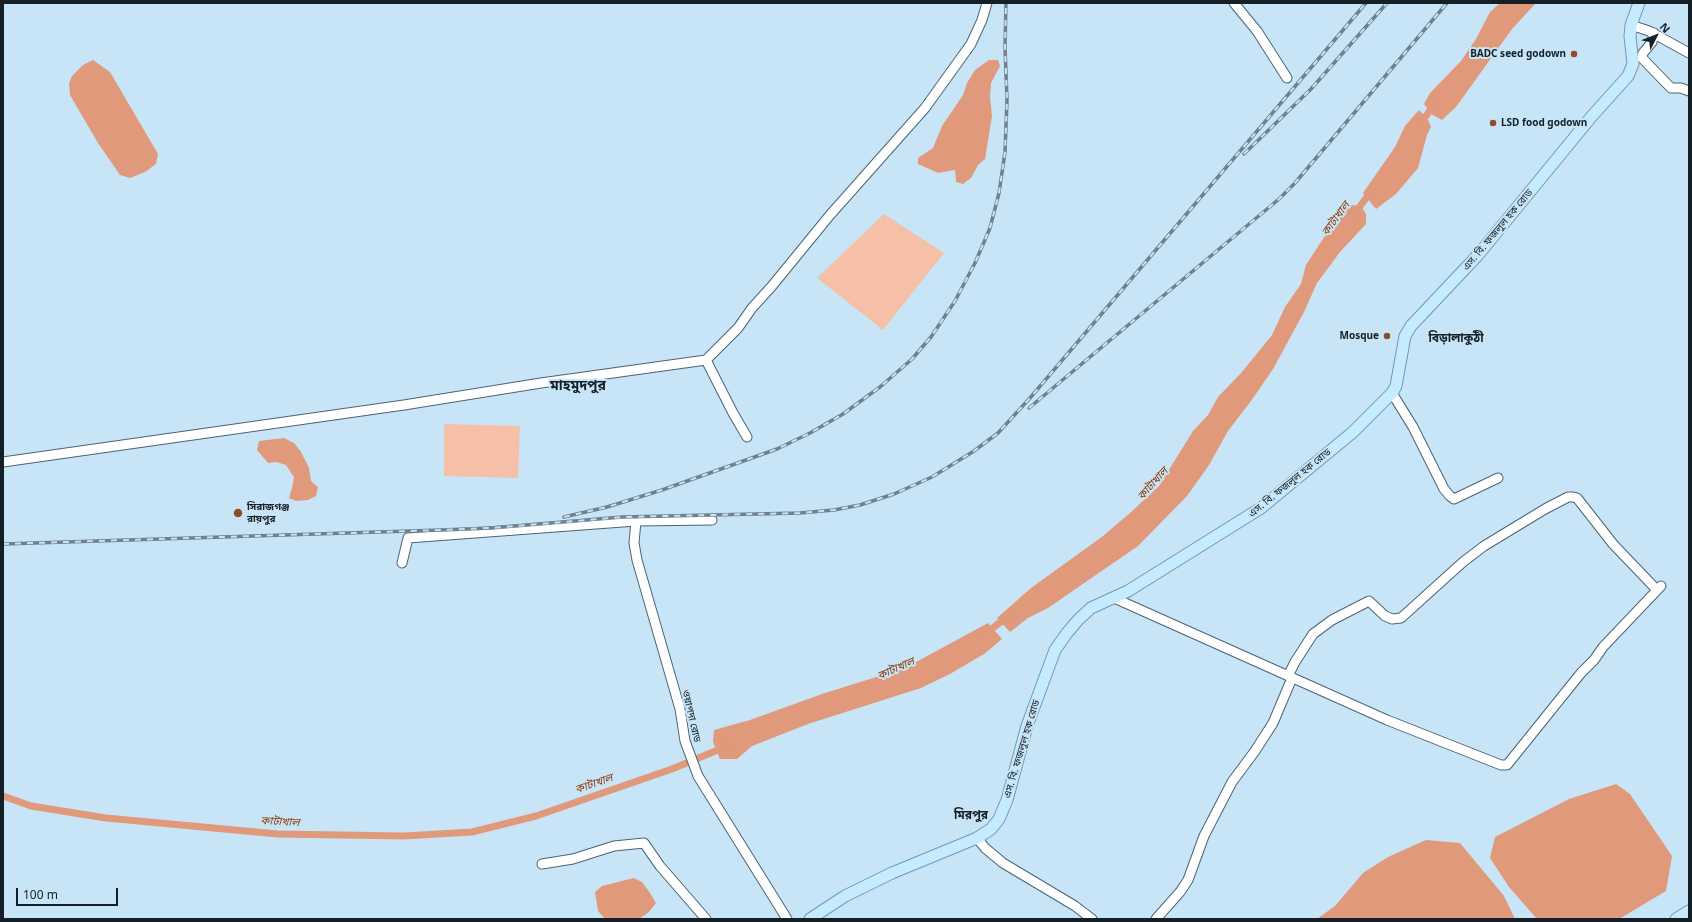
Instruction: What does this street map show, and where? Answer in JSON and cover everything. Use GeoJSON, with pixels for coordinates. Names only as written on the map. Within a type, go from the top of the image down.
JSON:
{"type":"FeatureCollection","features":[{"type":"Feature","properties":{"kind":"main road","name":"এস. বি. ফজলুল হক রোড"},"geometry":{"type":"LineString","coordinates":[[810,919],[845,896],[892,873],[977,838],[991,829],[999,819],[1007,800],[1027,726],[1056,650],[1067,632],[1087,612],[1101,602],[1114,598],[1143,582],[1261,508],[1353,432],[1392,393],[1396,386],[1405,336],[1411,326],[1478,255],[1559,156],[1628,76],[1633,64],[1630,36],[1631,25],[1639,3]]}},
{"type":"Feature","properties":{"kind":"main road"},"geometry":{"type":"LineString","coordinates":[[1676,919],[1689,911]]}},
{"type":"Feature","properties":{"kind":"street"},"geometry":{"type":"LineString","coordinates":[[3,462],[706,360],[738,328],[752,308],[830,216],[925,108],[971,44],[982,20],[987,3]]}},
{"type":"Feature","properties":{"kind":"street"},"geometry":{"type":"LineString","coordinates":[[1234,3],[1257,31],[1287,78]]}},
{"type":"Feature","properties":{"kind":"street"},"geometry":{"type":"LineString","coordinates":[[1631,25],[1654,34],[1689,53]]}},
{"type":"Feature","properties":{"kind":"street"},"geometry":{"type":"LineString","coordinates":[[1654,34],[1652,42],[1643,53],[1642,58],[1671,88],[1681,88],[1689,91]]}},
{"type":"Feature","properties":{"kind":"street"},"geometry":{"type":"LineString","coordinates":[[706,360],[747,437]]}},
{"type":"Feature","properties":{"kind":"street"},"geometry":{"type":"LineString","coordinates":[[1392,393],[1413,427],[1444,489],[1450,496],[1454,499],[1498,478]]}},
{"type":"Feature","properties":{"kind":"street"},"geometry":{"type":"LineString","coordinates":[[1114,598],[1290,677],[1387,720],[1501,765],[1506,765],[1581,673],[1594,660],[1603,647],[1659,588],[1613,544],[1577,498],[1573,496],[1545,509],[1484,546],[1463,562],[1402,618],[1392,619],[1385,616],[1369,600],[1332,620],[1313,634],[1295,662],[1290,677],[1272,723],[1255,751],[1232,782],[1204,836],[1188,880],[1180,892],[1156,919]]}},
{"type":"Feature","properties":{"kind":"street"},"geometry":{"type":"LineString","coordinates":[[402,564],[408,538],[636,521],[712,520]]}},
{"type":"Feature","properties":{"kind":"street","name":"ওয়াপদা রোড"},"geometry":{"type":"LineString","coordinates":[[636,521],[634,543],[636,556],[680,709],[685,741],[698,776],[787,919]]}},
{"type":"Feature","properties":{"kind":"street"},"geometry":{"type":"LineString","coordinates":[[977,838],[985,848],[1003,863],[1075,906],[1092,919]]}},
{"type":"Feature","properties":{"kind":"street"},"geometry":{"type":"LineString","coordinates":[[542,864],[573,859],[614,846],[644,842],[660,866],[706,919]]}},
{"type":"Feature","properties":{"kind":"shaded area"},"geometry":{"type":"Polygon","coordinates":[[[1500,3],[1536,3],[1512,29],[1456,107],[1442,120],[1431,114],[1424,104],[1430,93],[1461,61],[1476,39],[1490,12],[1500,3]]]}},
{"type":"Feature","properties":{"kind":"shaded area"},"geometry":{"type":"Polygon","coordinates":[[[93,60],[110,72],[158,154],[156,164],[145,172],[130,178],[120,175],[98,143],[70,95],[69,83],[72,76],[83,65],[93,60]]]}},
{"type":"Feature","properties":{"kind":"shaded area"},"geometry":{"type":"Polygon","coordinates":[[[989,60],[998,60],[1000,66],[991,83],[990,97],[992,116],[985,159],[978,165],[971,178],[963,184],[956,182],[955,170],[938,173],[918,164],[918,158],[933,148],[942,126],[963,95],[967,83],[975,70],[989,60]]]}},
{"type":"Feature","properties":{"kind":"shaded area"},"geometry":{"type":"Polygon","coordinates":[[[1419,110],[1428,120],[1431,127],[1427,135],[1418,168],[1396,194],[1376,209],[1363,193],[1395,147],[1405,126],[1419,110]]]}},
{"type":"Feature","properties":{"kind":"shaded area"},"geometry":{"type":"Polygon","coordinates":[[[1351,205],[1361,206],[1366,214],[1366,224],[1340,252],[1317,283],[1304,312],[1273,369],[1228,431],[1209,465],[1187,496],[1138,546],[1048,608],[1028,618],[1010,632],[997,618],[1031,588],[1103,536],[1159,486],[1193,431],[1208,415],[1218,397],[1242,372],[1272,335],[1285,307],[1301,284],[1306,265],[1334,222],[1351,205]]]}},
{"type":"Feature","properties":{"kind":"shaded area"},"geometry":{"type":"Polygon","coordinates":[[[884,214],[944,253],[883,330],[817,278],[884,214]]]}},
{"type":"Feature","properties":{"kind":"shaded area"},"geometry":{"type":"Polygon","coordinates":[[[444,424],[520,426],[518,478],[444,476],[444,424]]]}},
{"type":"Feature","properties":{"kind":"shaded area"},"geometry":{"type":"Polygon","coordinates":[[[284,438],[294,443],[301,452],[309,468],[311,481],[318,487],[316,496],[308,500],[296,501],[289,498],[294,477],[286,465],[276,462],[268,463],[257,450],[259,441],[284,438]]]}},
{"type":"Feature","properties":{"kind":"shaded area"},"geometry":{"type":"Polygon","coordinates":[[[988,623],[1002,639],[984,654],[950,674],[921,688],[808,724],[752,746],[737,759],[720,759],[713,742],[714,730],[750,720],[822,694],[905,668],[988,623]]]}},
{"type":"Feature","properties":{"kind":"shaded area"},"geometry":{"type":"Polygon","coordinates":[[[1616,784],[1630,794],[1672,856],[1666,891],[1619,919],[1537,919],[1509,887],[1490,858],[1495,837],[1569,799],[1616,784]]]}},
{"type":"Feature","properties":{"kind":"shaded area"},"geometry":{"type":"Polygon","coordinates":[[[1426,840],[1460,843],[1504,896],[1515,919],[1317,919],[1335,906],[1363,873],[1388,857],[1426,840]]]}},
{"type":"Feature","properties":{"kind":"shaded area"},"geometry":{"type":"Polygon","coordinates":[[[634,878],[642,882],[656,903],[649,912],[639,919],[605,919],[598,911],[595,892],[602,886],[634,878]]]}},
{"type":"Feature","properties":{"kind":"waterway","name":"কাটাখাল"},"geometry":{"type":"LineString","coordinates":[[1420,124],[1434,105]]}},
{"type":"Feature","properties":{"kind":"waterway","name":"কাটাখাল"},"geometry":{"type":"LineString","coordinates":[[1355,213],[1372,190]]}},
{"type":"Feature","properties":{"kind":"waterway","name":"কাটাখাল"},"geometry":{"type":"LineString","coordinates":[[985,634],[1007,617]]}},
{"type":"Feature","properties":{"kind":"waterway","name":"কাটাখাল"},"geometry":{"type":"LineString","coordinates":[[3,796],[31,806],[106,818],[278,834],[404,836],[472,832],[536,816],[672,769],[725,747]]}},
{"type":"Feature","properties":{"kind":"railway"},"geometry":{"type":"LineString","coordinates":[[564,517],[607,507],[662,490],[777,449],[810,433],[843,414],[880,387],[912,359],[931,337],[955,301],[975,263],[990,228],[999,193],[1005,152],[1007,100],[1005,47],[1006,3]]}},
{"type":"Feature","properties":{"kind":"railway"},"geometry":{"type":"LineString","coordinates":[[3,544],[441,530],[491,528],[622,517],[800,513],[834,510],[860,505],[894,494],[932,477],[974,451],[998,433],[1030,398],[1366,3]]}},
{"type":"Feature","properties":{"kind":"railway"},"geometry":{"type":"LineString","coordinates":[[1244,154],[1311,89],[1387,3]]}},
{"type":"Feature","properties":{"kind":"railway"},"geometry":{"type":"LineString","coordinates":[[1029,408],[1279,199],[1295,183],[1447,3]]}},
{"type":"Feature","properties":{"kind":"place","name":"BADC seed godown"},"geometry":{"type":"Point","coordinates":[1574,54]}},
{"type":"Feature","properties":{"kind":"place","name":"LSD food godown"},"geometry":{"type":"Point","coordinates":[1493,123]}},
{"type":"Feature","properties":{"kind":"place","name":"Mosque"},"geometry":{"type":"Point","coordinates":[1387,336]}},
{"type":"Feature","properties":{"kind":"place","name":"সিরাজগঞ্জ রায়পুর"},"geometry":{"type":"Point","coordinates":[238,513]}},
{"type":"Feature","properties":{"kind":"district","name":"বিড়ালাকুঠী"},"geometry":{"type":"Point","coordinates":[1456,339]}},
{"type":"Feature","properties":{"kind":"district","name":"মাহমুদপুর"},"geometry":{"type":"Point","coordinates":[578,386]}},
{"type":"Feature","properties":{"kind":"district","name":"মিরপুর"},"geometry":{"type":"Point","coordinates":[971,816]}}]}
